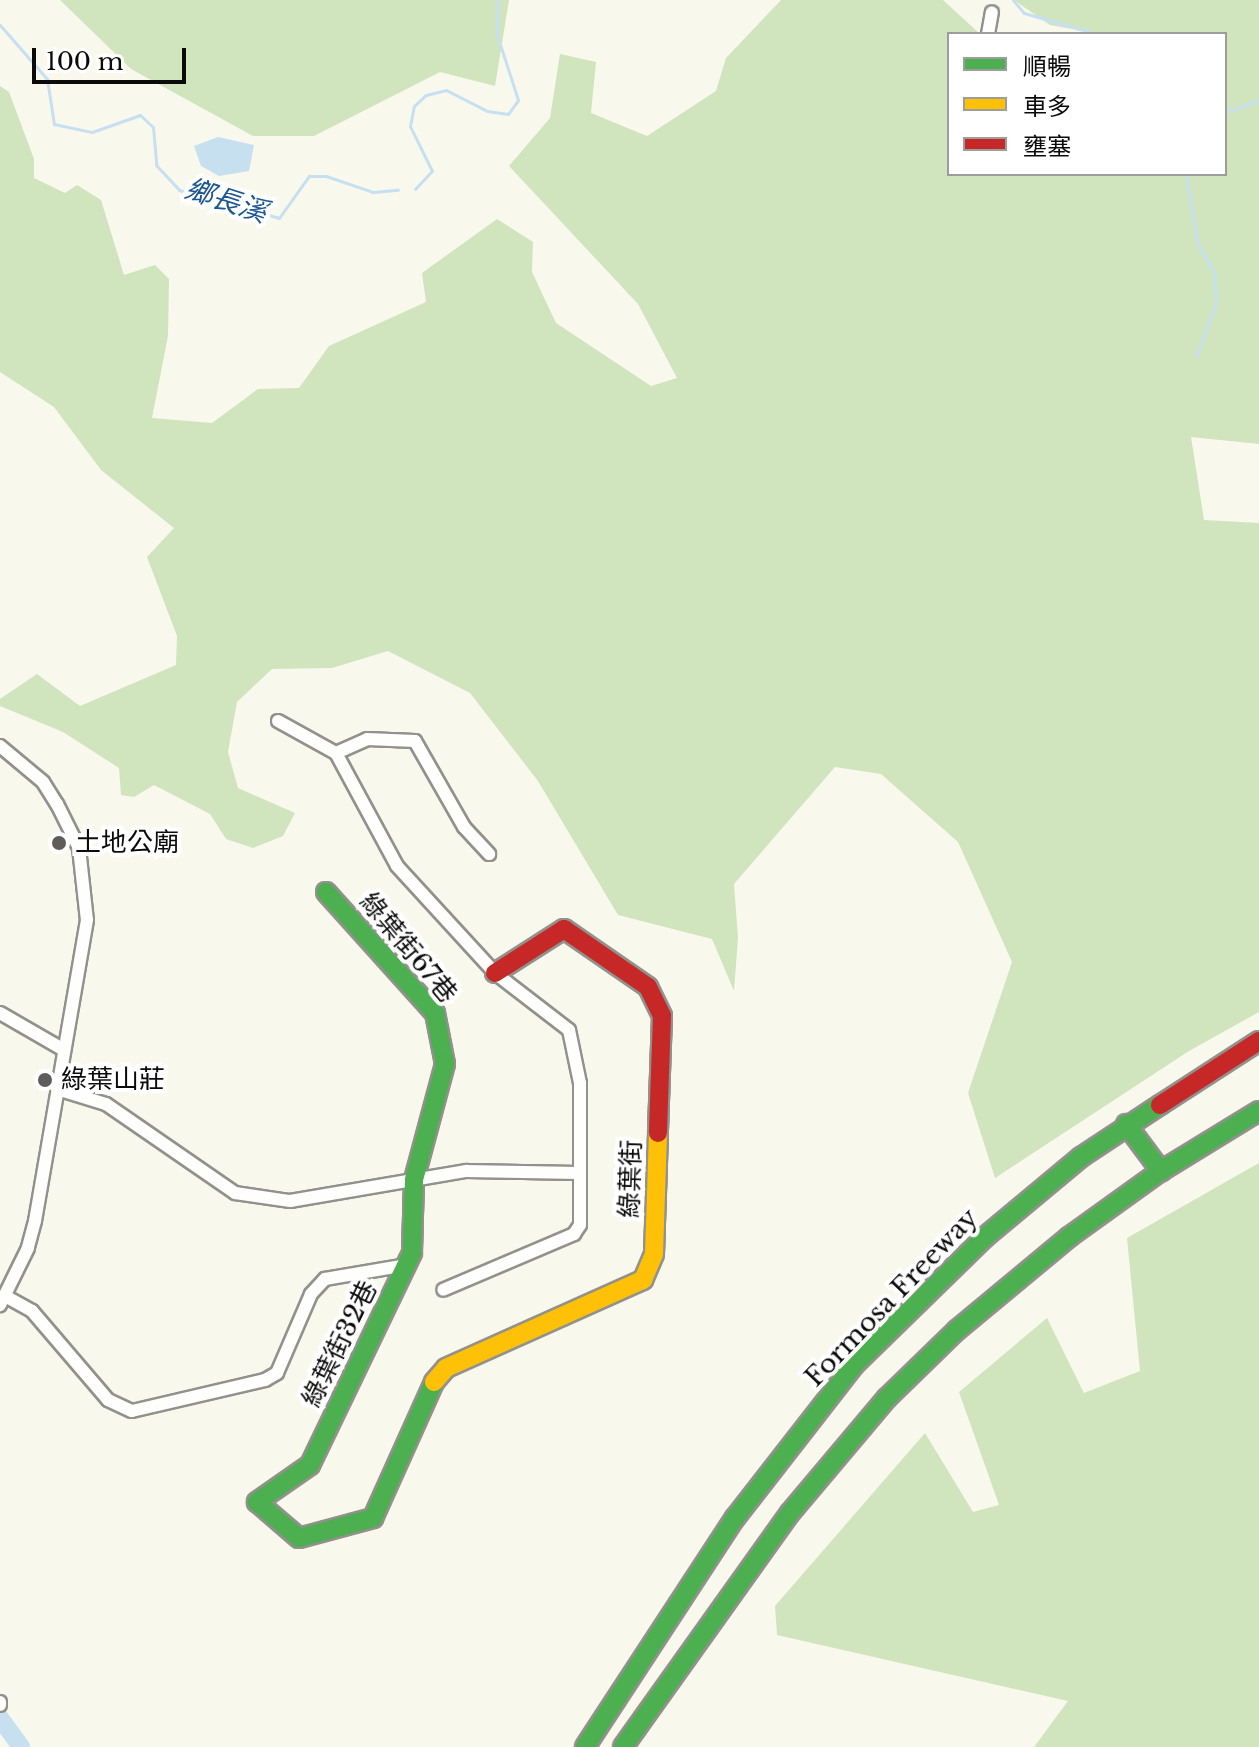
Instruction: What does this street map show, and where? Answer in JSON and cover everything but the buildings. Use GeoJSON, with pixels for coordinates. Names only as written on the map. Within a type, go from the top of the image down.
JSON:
{"type":"FeatureCollection","features":[{"type":"Feature","properties":{"kind":"main road","name":"綠葉街67巷"},"geometry":{"type":"LineString","coordinates":[[326,892],[435,1013],[445,1064],[414,1180]]}},
{"type":"Feature","properties":{"kind":"main road","name":"綠葉街"},"geometry":{"type":"LineString","coordinates":[[257,1502],[299,1538],[373,1518],[434,1382],[446,1368],[643,1280],[654,1254],[662,1016],[648,987],[564,929],[495,973]]}},
{"type":"Feature","properties":{"kind":"main road","name":"Formosa Freeway"},"geometry":{"type":"LineString","coordinates":[[585,1747],[735,1518],[855,1364],[927,1292],[1039,1191],[1126,1124],[1259,1041]]}},
{"type":"Feature","properties":{"kind":"main road"},"geometry":{"type":"LineString","coordinates":[[623,1747],[698,1637],[860,1428],[957,1330],[1069,1237],[1161,1171],[1259,1111]]}},
{"type":"Feature","properties":{"kind":"main road"},"geometry":{"type":"LineString","coordinates":[[1126,1124],[1161,1171]]}},
{"type":"Feature","properties":{"kind":"main road","name":"綠葉街32巷"},"geometry":{"type":"LineString","coordinates":[[257,1502],[310,1465],[412,1253],[414,1180]]}},
{"type":"Feature","properties":{"kind":"street"},"geometry":{"type":"LineString","coordinates":[[988,32],[992,12]]}},
{"type":"Feature","properties":{"kind":"street"},"geometry":{"type":"LineString","coordinates":[[278,721],[336,753],[397,866],[495,973]]}},
{"type":"Feature","properties":{"kind":"street"},"geometry":{"type":"LineString","coordinates":[[336,753],[367,739],[415,741],[464,827],[489,854]]}},
{"type":"Feature","properties":{"kind":"street"},"geometry":{"type":"LineString","coordinates":[[0,746],[43,782],[79,848],[87,920],[32,1234],[2,1300],[32,1311],[108,1400],[132,1411],[265,1380],[277,1373],[311,1294],[325,1279],[406,1265]]}},
{"type":"Feature","properties":{"kind":"street","name":"綠葉街"},"geometry":{"type":"LineString","coordinates":[[443,1290],[559,1242],[580,1225],[580,1083],[569,1030],[495,973]]}},
{"type":"Feature","properties":{"kind":"street"},"geometry":{"type":"LineString","coordinates":[[0,1013],[64,1050]]}},
{"type":"Feature","properties":{"kind":"street","name":"綠葉街"},"geometry":{"type":"LineString","coordinates":[[57,1089],[106,1104],[235,1193],[290,1201],[466,1171],[579,1173]]}},
{"type":"Feature","properties":{"kind":"green space"},"geometry":{"type":"Polygon","coordinates":[[[60,0],[509,0],[495,86],[440,72],[314,136],[253,136],[131,69],[60,0]]]}},
{"type":"Feature","properties":{"kind":"green space"},"geometry":{"type":"Polygon","coordinates":[[[781,0],[943,0],[978,32],[947,32],[947,176],[1227,176],[1227,32],[1089,32],[1050,25],[1014,0],[1259,0],[1259,444],[1191,437],[1204,520],[1259,523],[1259,1012],[1189,1051],[995,1178],[968,1093],[1012,962],[958,842],[881,774],[835,767],[734,884],[738,938],[734,991],[712,939],[618,915],[538,781],[470,693],[388,651],[332,668],[272,669],[237,702],[228,752],[238,788],[295,813],[283,836],[253,848],[226,839],[210,814],[154,785],[134,797],[121,795],[119,768],[63,732],[0,706],[0,699],[37,674],[80,706],[176,665],[177,636],[147,557],[174,528],[101,470],[54,407],[0,372],[0,86],[9,92],[34,159],[34,178],[65,193],[77,185],[101,200],[124,275],[155,265],[169,279],[168,336],[152,418],[212,423],[258,389],[299,388],[329,346],[426,302],[422,273],[497,219],[533,242],[532,272],[556,323],[651,386],[677,378],[638,304],[509,166],[550,118],[560,54],[596,62],[591,113],[647,136],[716,91],[726,58],[781,0]]]}},
{"type":"Feature","properties":{"kind":"green space"},"geometry":{"type":"Polygon","coordinates":[[[1259,1163],[1259,1747],[1034,1747],[1068,1701],[777,1635],[775,1606],[925,1433],[973,1512],[999,1505],[959,1392],[1047,1318],[1084,1393],[1140,1371],[1127,1238],[1259,1163]]]}},
{"type":"Feature","properties":{"kind":"water"},"geometry":{"type":"Polygon","coordinates":[[[218,137],[254,145],[249,171],[219,176],[201,166],[194,146],[218,137]]]}},
{"type":"Feature","properties":{"kind":"waterway","name":"鄉長溪"},"geometry":{"type":"LineString","coordinates":[[415,189],[432,171],[410,126],[414,106],[426,95],[446,90],[487,111],[508,114],[518,100],[497,35],[497,0]]}},
{"type":"Feature","properties":{"kind":"waterway","name":"鄉長溪"},"geometry":{"type":"LineString","coordinates":[[1013,0],[1024,13],[1090,32]]}},
{"type":"Feature","properties":{"kind":"waterway","name":"鄉長溪"},"geometry":{"type":"LineString","coordinates":[[0,25],[47,79],[54,124],[92,132],[140,115],[153,127],[156,165],[179,190],[279,218],[309,176],[326,176],[373,192],[398,190]]}},
{"type":"Feature","properties":{"kind":"waterway","name":"鄉長溪"},"geometry":{"type":"LineString","coordinates":[[1227,111],[1259,100]]}},
{"type":"Feature","properties":{"kind":"waterway"},"geometry":{"type":"LineString","coordinates":[[1186,176],[1197,242],[1214,273],[1216,302],[1196,356]]}},
{"type":"Feature","properties":{"kind":"waterway"},"geometry":{"type":"LineString","coordinates":[[0,1718],[21,1747]]}},
{"type":"Feature","properties":{"kind":"traffic: fast"},"geometry":{"type":"LineString","coordinates":[[326,892],[435,1013],[445,1064],[414,1180],[412,1253],[310,1465],[257,1502],[299,1538],[373,1518],[434,1382]]}},
{"type":"Feature","properties":{"kind":"traffic: fast"},"geometry":{"type":"LineString","coordinates":[[585,1747],[735,1518],[855,1364],[985,1237],[1081,1157],[1160,1105]]}},
{"type":"Feature","properties":{"kind":"traffic: fast"},"geometry":{"type":"LineString","coordinates":[[623,1747],[790,1513],[887,1398],[957,1330],[1069,1237],[1161,1171],[1259,1111]]}},
{"type":"Feature","properties":{"kind":"traffic: fast"},"geometry":{"type":"LineString","coordinates":[[1126,1124],[1161,1171]]}},
{"type":"Feature","properties":{"kind":"traffic: slow"},"geometry":{"type":"LineString","coordinates":[[434,1382],[446,1368],[643,1280],[654,1254],[658,1133]]}},
{"type":"Feature","properties":{"kind":"traffic: jam"},"geometry":{"type":"LineString","coordinates":[[495,973],[564,929],[648,987],[662,1016],[658,1133]]}},
{"type":"Feature","properties":{"kind":"traffic: jam"},"geometry":{"type":"LineString","coordinates":[[1160,1105],[1259,1041]]}},
{"type":"Feature","properties":{"kind":"place","name":"土地公廟"},"geometry":{"type":"Point","coordinates":[59,843]}},
{"type":"Feature","properties":{"kind":"place","name":"綠葉山莊"},"geometry":{"type":"Point","coordinates":[45,1080]}}]}
